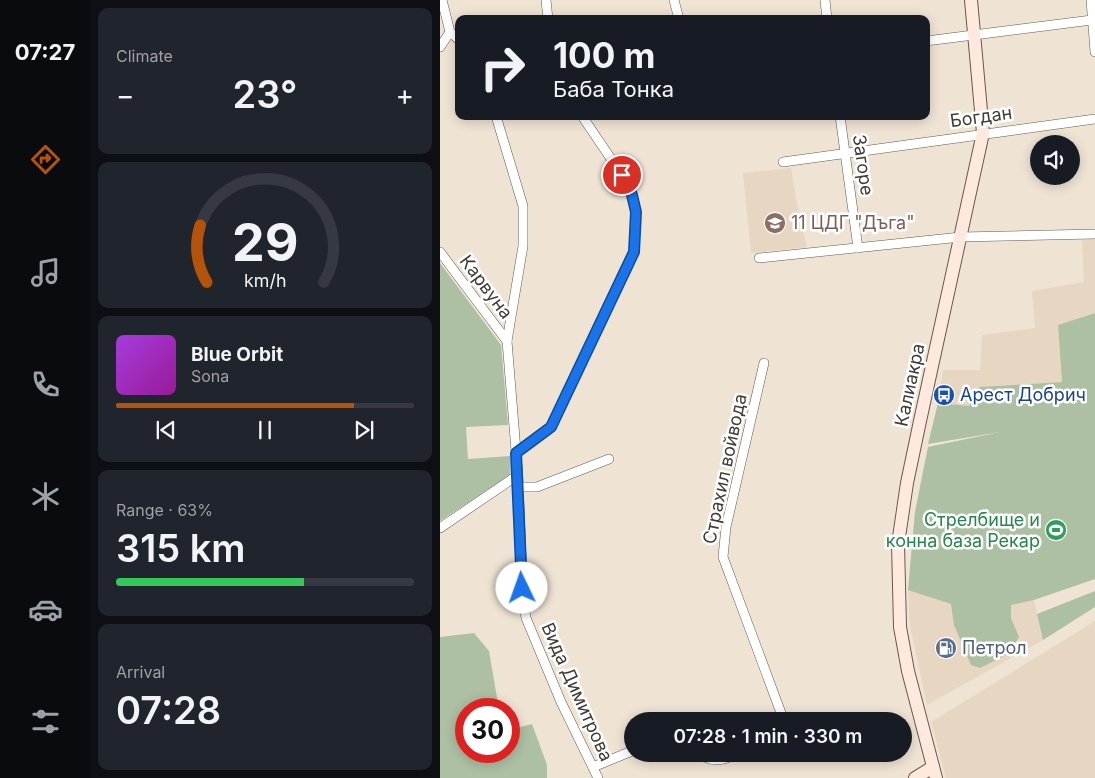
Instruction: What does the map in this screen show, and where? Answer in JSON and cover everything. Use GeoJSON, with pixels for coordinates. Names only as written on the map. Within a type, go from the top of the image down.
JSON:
{"type":"FeatureCollection","features":[{"type":"Feature","properties":{"kind":"street"},"geometry":{"type":"LineString","coordinates":[[442,0],[450,32],[455,36]]}},
{"type":"Feature","properties":{"kind":"street"},"geometry":{"type":"LineString","coordinates":[[546,0],[548,15]]}},
{"type":"Feature","properties":{"kind":"street"},"geometry":{"type":"LineString","coordinates":[[674,0],[679,15]]}},
{"type":"Feature","properties":{"kind":"street"},"geometry":{"type":"LineString","coordinates":[[824,0],[826,15]]}},
{"type":"Feature","properties":{"kind":"street","name":"Калиакра"},"geometry":{"type":"LineString","coordinates":[[934,773],[908,671],[900,628],[898,544],[906,490],[920,421],[983,133],[971,0]]}},
{"type":"Feature","properties":{"kind":"street"},"geometry":{"type":"LineString","coordinates":[[1091,0],[1095,52]]}},
{"type":"Feature","properties":{"kind":"street"},"geometry":{"type":"LineString","coordinates":[[930,40],[1092,20]]}},
{"type":"Feature","properties":{"kind":"street"},"geometry":{"type":"LineString","coordinates":[[440,47],[450,32]]}},
{"type":"Feature","properties":{"kind":"street","name":"Богдан"},"geometry":{"type":"LineString","coordinates":[[783,162],[1095,119]]}},
{"type":"Feature","properties":{"kind":"street","name":"Вида Димитрова"},"geometry":{"type":"LineString","coordinates":[[497,120],[523,206],[524,223],[523,246],[507,341],[518,474],[523,600],[526,618],[562,702],[598,778]]}},
{"type":"Feature","properties":{"kind":"street"},"geometry":{"type":"LineString","coordinates":[[516,453],[551,427],[634,252],[636,212],[632,195],[622,175],[585,120]]}},
{"type":"Feature","properties":{"kind":"street","name":"Загоре"},"geometry":{"type":"LineString","coordinates":[[841,120],[858,248]]}},
{"type":"Feature","properties":{"kind":"street"},"geometry":{"type":"LineString","coordinates":[[759,258],[961,237],[1095,234]]}},
{"type":"Feature","properties":{"kind":"street","name":"Карвуна"},"geometry":{"type":"LineString","coordinates":[[440,252],[507,341]]}},
{"type":"Feature","properties":{"kind":"street","name":"Страхил войвода"},"geometry":{"type":"LineString","coordinates":[[764,363],[726,527],[723,557],[781,712]]}},
{"type":"Feature","properties":{"kind":"street"},"geometry":{"type":"LineString","coordinates":[[518,487],[537,487],[609,459]]}},
{"type":"Feature","properties":{"kind":"street"},"geometry":{"type":"LineString","coordinates":[[440,528],[518,474]]}},
{"type":"Feature","properties":{"kind":"street"},"geometry":{"type":"LineString","coordinates":[[592,767],[624,754]]}},
{"type":"Feature","properties":{"kind":"street"},"geometry":{"type":"LineString","coordinates":[[915,778],[934,773]]}},
{"type":"Feature","properties":{"kind":"shaded area","name":"11 ЦДГ \"Дъга\""},"geometry":{"type":"Polygon","coordinates":[[[791,168],[807,247],[751,253],[743,173],[791,168]]]}},
{"type":"Feature","properties":{"kind":"shaded area"},"geometry":{"type":"Polygon","coordinates":[[[1095,238],[1095,313],[1058,325],[1062,382],[980,387],[969,406],[938,403],[943,370],[980,370],[982,335],[1035,328],[1032,291],[1084,282],[1082,240],[1095,238]]]}},
{"type":"Feature","properties":{"kind":"shaded area"},"geometry":{"type":"Polygon","coordinates":[[[1095,414],[1021,542],[1043,640],[927,705],[910,626],[908,590],[915,512],[928,447],[1095,414]]]}},
{"type":"Feature","properties":{"kind":"shaded area"},"geometry":{"type":"Polygon","coordinates":[[[1095,621],[1095,778],[946,778],[931,722],[1095,621]]]}},
{"type":"Feature","properties":{"kind":"green space"},"geometry":{"type":"Polygon","coordinates":[[[440,263],[501,345],[508,425],[466,427],[468,459],[510,456],[510,475],[440,521],[440,263]]]}},
{"type":"Feature","properties":{"kind":"green space"},"geometry":{"type":"Polygon","coordinates":[[[1095,313],[1095,579],[1034,600],[1011,605],[1011,618],[1019,637],[1008,654],[980,668],[971,665],[954,625],[951,604],[908,590],[915,512],[928,447],[1000,432],[928,444],[938,403],[969,406],[979,387],[1062,382],[1058,325],[1095,313]]]}},
{"type":"Feature","properties":{"kind":"green space"},"geometry":{"type":"Polygon","coordinates":[[[1095,591],[1095,607],[1043,640],[1037,614],[1095,591]]]}},
{"type":"Feature","properties":{"kind":"green space"},"geometry":{"type":"Polygon","coordinates":[[[474,633],[489,651],[497,698],[455,698],[455,763],[520,763],[520,727],[532,724],[547,765],[547,778],[440,778],[440,637],[474,633]]]}},
{"type":"Feature","properties":{"kind":"place","name":"11 ЦДГ \"Дъга\""},"geometry":{"type":"Point","coordinates":[775,223]}},
{"type":"Feature","properties":{"kind":"place","name":"Арест Добрич"},"geometry":{"type":"Point","coordinates":[944,395]}},
{"type":"Feature","properties":{"kind":"place","name":"Стрелбище и конна база Рекар"},"geometry":{"type":"Point","coordinates":[1056,530]}},
{"type":"Feature","properties":{"kind":"place","name":"Петрол"},"geometry":{"type":"Point","coordinates":[946,648]}},
{"type":"Feature","properties":{"kind":"route"},"geometry":{"type":"LineString","coordinates":[[522,588],[516,453],[551,427],[634,252],[636,212],[632,195],[622,175]]}}]}
